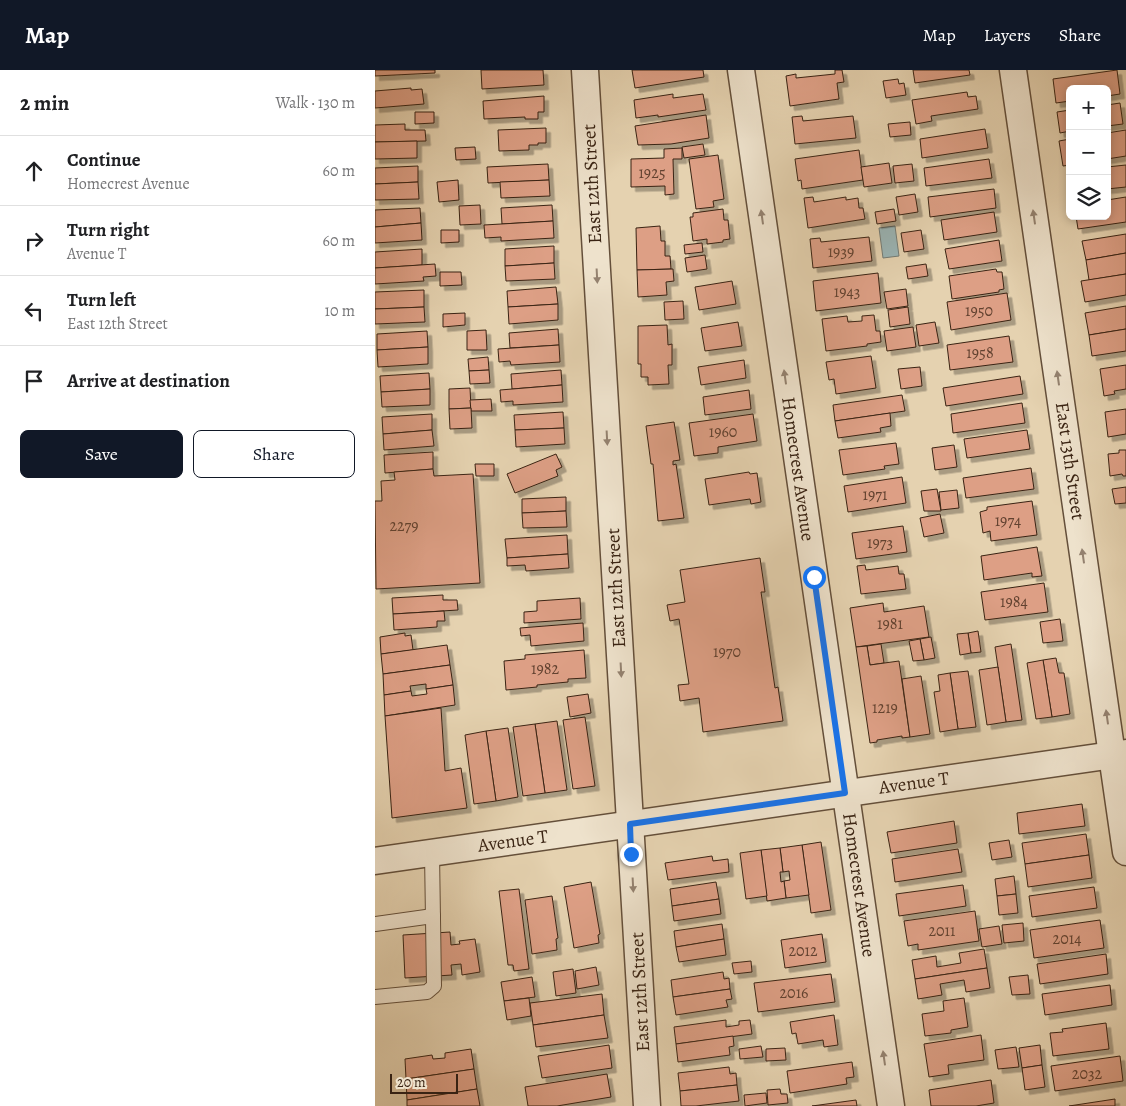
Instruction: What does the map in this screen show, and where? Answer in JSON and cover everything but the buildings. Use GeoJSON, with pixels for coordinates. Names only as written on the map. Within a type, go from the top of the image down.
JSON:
{"type":"FeatureCollection","features":[{"type":"Feature","properties":{"kind":"street","name":"East 12th Street"},"geometry":{"type":"LineString","coordinates":[[585,70],[647,1106]]}},
{"type":"Feature","properties":{"kind":"street","name":"Homecrest Avenue"},"geometry":{"type":"LineString","coordinates":[[741,70],[891,1106]]}},
{"type":"Feature","properties":{"kind":"street","name":"East 13th Street"},"geometry":{"type":"LineString","coordinates":[[1013,70],[1119,754],[1126,852]]}},
{"type":"Feature","properties":{"kind":"street","name":"Avenue T"},"geometry":{"type":"LineString","coordinates":[[375,861],[1119,754]]}},
{"type":"Feature","properties":{"kind":"lane"},"geometry":{"type":"LineString","coordinates":[[375,997],[427,992],[434,986],[432,853]]}},
{"type":"Feature","properties":{"kind":"lane"},"geometry":{"type":"LineString","coordinates":[[375,924],[433,916]]}},
{"type":"Feature","properties":{"kind":"water"},"geometry":{"type":"Polygon","coordinates":[[[895,226],[899,256],[883,258],[879,228],[895,226]]]}},
{"type":"Feature","properties":{"kind":"route"},"geometry":{"type":"LineString","coordinates":[[631,854],[630,824],[845,793],[814,577]]}}]}
